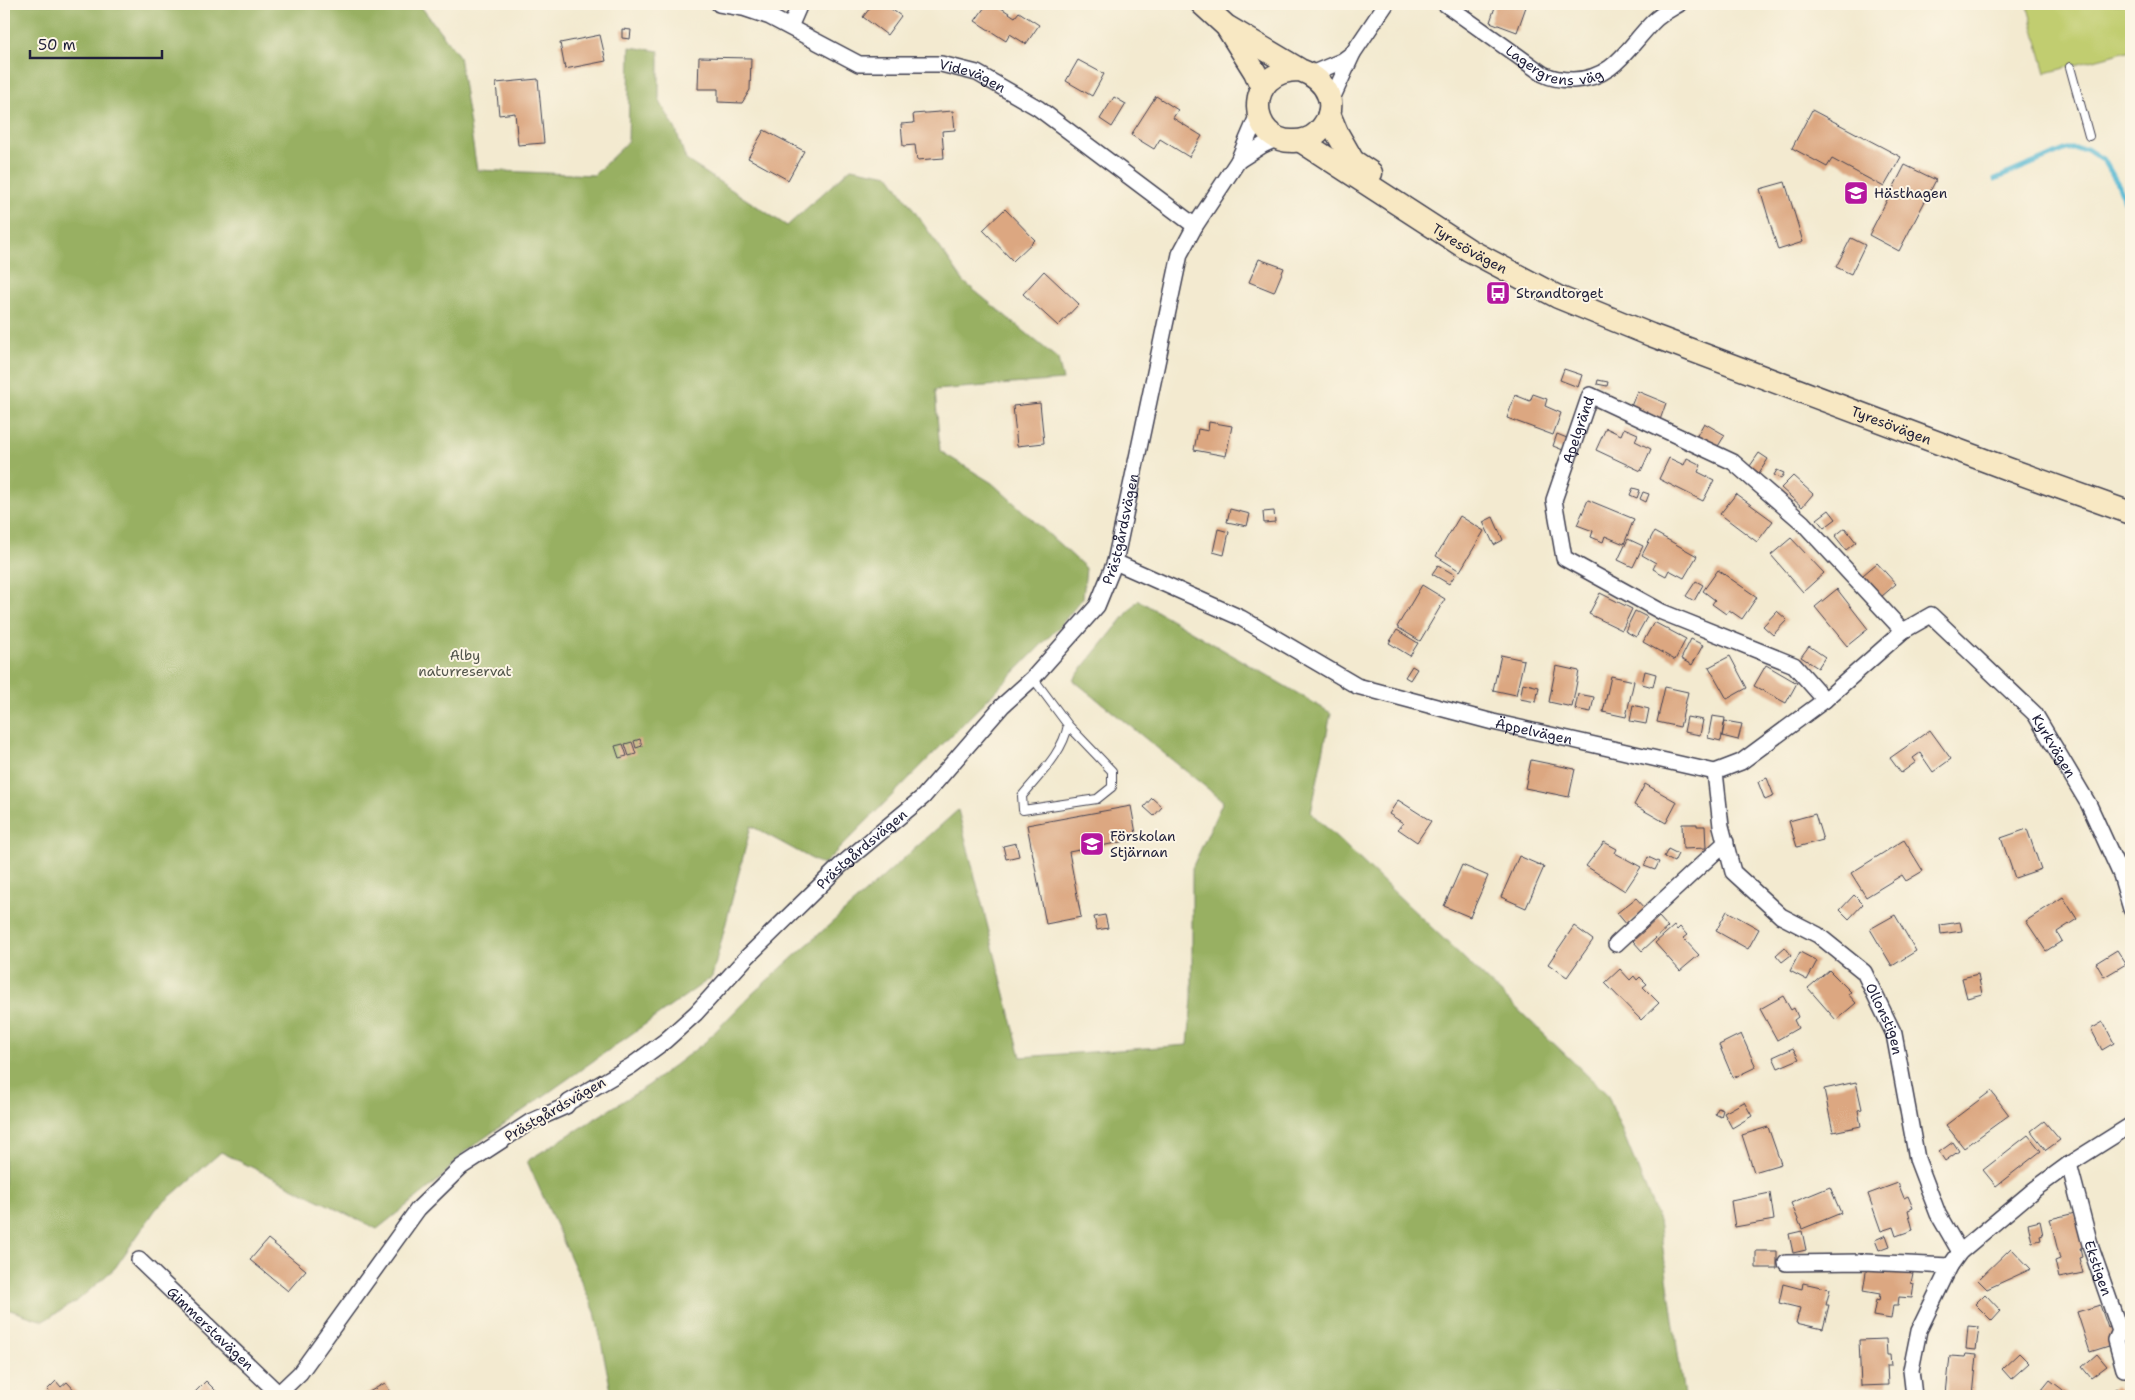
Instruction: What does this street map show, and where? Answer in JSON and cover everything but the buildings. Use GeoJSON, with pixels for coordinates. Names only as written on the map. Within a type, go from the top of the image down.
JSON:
{"type":"FeatureCollection","features":[{"type":"Feature","properties":{"kind":"main road","name":"Tyresövägen"},"geometry":{"type":"LineString","coordinates":[[1202,4],[1226,26],[1320,80],[1326,90],[1336,133],[1353,161],[1474,238],[1651,335]]}},
{"type":"Feature","properties":{"kind":"main road","name":"Tyresövägen"},"geometry":{"type":"LineString","coordinates":[[1226,26],[1255,72],[1262,88]]}},
{"type":"Feature","properties":{"kind":"main road"},"geometry":{"type":"LineString","coordinates":[[1278,138],[1269,132],[1258,114],[1258,100],[1262,88],[1267,81],[1277,74],[1289,70],[1305,72]]}},
{"type":"Feature","properties":{"kind":"main road"},"geometry":{"type":"LineString","coordinates":[[1301,141],[1316,134],[1324,126],[1329,109]]}},
{"type":"Feature","properties":{"kind":"main road","name":"Tyresövägen"},"geometry":{"type":"LineString","coordinates":[[1278,138],[1289,141],[1301,141],[1469,250],[1558,297],[1651,335],[2008,469],[2131,513]]}},
{"type":"Feature","properties":{"kind":"street","name":"Videvägen"},"geometry":{"type":"LineString","coordinates":[[719,4],[742,8],[770,17],[859,64],[941,64],[976,72],[1038,108],[1195,226]]}},
{"type":"Feature","properties":{"kind":"street"},"geometry":{"type":"LineString","coordinates":[[790,27],[800,4]]}},
{"type":"Feature","properties":{"kind":"street"},"geometry":{"type":"LineString","coordinates":[[1329,109],[1353,53],[1386,4]]}},
{"type":"Feature","properties":{"kind":"street","name":"Lagergrens väg"},"geometry":{"type":"LineString","coordinates":[[1445,4],[1544,74],[1552,78],[1580,80],[1609,70],[1655,20],[1680,4]]}},
{"type":"Feature","properties":{"kind":"street"},"geometry":{"type":"LineString","coordinates":[[1305,72],[1342,61],[1353,53]]}},
{"type":"Feature","properties":{"kind":"street","name":"Prästgårdsvägen"},"geometry":{"type":"LineString","coordinates":[[279,1395],[300,1373],[418,1209],[461,1167],[530,1122],[566,1106],[569,1102],[630,1066],[665,1041],[696,1013],[747,958],[840,866],[923,797],[1002,706],[1032,678],[1097,606],[1115,562],[1180,254],[1195,226],[1238,161],[1258,114]]}},
{"type":"Feature","properties":{"kind":"street","name":"Prästgårdsvägen"},"geometry":{"type":"LineString","coordinates":[[1238,161],[1278,138]]}},
{"type":"Feature","properties":{"kind":"street","name":"Apelgränd"},"geometry":{"type":"LineString","coordinates":[[1825,700],[1794,665],[1662,612],[1564,558],[1554,500],[1590,395],[1733,462],[1803,523],[1903,630]]}},
{"type":"Feature","properties":{"kind":"street","name":"Äppelvägen"},"geometry":{"type":"LineString","coordinates":[[1115,562],[1241,618],[1357,686],[1492,722],[1714,772]]}},
{"type":"Feature","properties":{"kind":"street","name":"Kyrkvägen"},"geometry":{"type":"LineString","coordinates":[[1903,630],[1931,615],[2035,714],[2089,805],[2121,875],[2131,909]]}},
{"type":"Feature","properties":{"kind":"street"},"geometry":{"type":"LineString","coordinates":[[1714,772],[1741,762],[1825,700],[1903,630]]}},
{"type":"Feature","properties":{"kind":"street","name":"Ollonstigen"},"geometry":{"type":"LineString","coordinates":[[1714,772],[1721,826],[1732,872],[1781,916],[1818,935],[1864,972],[1894,1034],[1918,1159],[1938,1214],[1960,1252]]}},
{"type":"Feature","properties":{"kind":"street"},"geometry":{"type":"LineString","coordinates":[[1616,944],[1726,842]]}},
{"type":"Feature","properties":{"kind":"street"},"geometry":{"type":"LineString","coordinates":[[1914,1396],[1912,1370],[1919,1330],[1950,1266],[1960,1252],[2035,1188],[2131,1125]]}},
{"type":"Feature","properties":{"kind":"street","name":"Ekstigen"},"geometry":{"type":"LineString","coordinates":[[2069,1164],[2091,1248],[2120,1331],[2116,1340],[2124,1369]]}},
{"type":"Feature","properties":{"kind":"street","name":"Gimmerstavägen"},"geometry":{"type":"LineString","coordinates":[[139,1260],[279,1395]]}},
{"type":"Feature","properties":{"kind":"street"},"geometry":{"type":"LineString","coordinates":[[1786,1263],[1864,1262],[1950,1266]]}},
{"type":"Feature","properties":{"kind":"lane"},"geometry":{"type":"LineString","coordinates":[[2070,67],[2089,136]]}},
{"type":"Feature","properties":{"kind":"lane"},"geometry":{"type":"LineString","coordinates":[[1032,678],[1068,725],[1112,771],[1112,787],[1097,799],[1023,810],[1022,796],[1056,754],[1066,738],[1068,725]]}},
{"type":"Feature","properties":{"kind":"green space","name":"Alby naturreservat"},"geometry":{"type":"Polygon","coordinates":[[[4,4],[419,4],[459,56],[477,170],[594,175],[628,142],[630,47],[659,51],[659,100],[676,130],[686,160],[787,226],[851,168],[889,175],[964,282],[1058,359],[1063,380],[935,390],[940,451],[992,483],[1086,568],[1083,598],[1059,627],[823,865],[751,826],[712,977],[463,1153],[439,1180],[377,1229],[221,1152],[156,1209],[115,1268],[77,1301],[43,1321],[4,1308],[4,4]]]}},
{"type":"Feature","properties":{"kind":"green space"},"geometry":{"type":"Polygon","coordinates":[[[2027,4],[2131,4],[2131,50],[2046,73],[2027,4]]]}},
{"type":"Feature","properties":{"kind":"green space"},"geometry":{"type":"Polygon","coordinates":[[[1138,600],[1331,713],[1311,813],[1607,1094],[1659,1221],[1684,1396],[612,1396],[595,1312],[527,1161],[649,1085],[705,1042],[752,994],[958,810],[1021,1057],[1188,1045],[1192,999],[1192,868],[1223,801],[1073,680],[1138,600]]]}},
{"type":"Feature","properties":{"kind":"waterway"},"geometry":{"type":"LineString","coordinates":[[1995,179],[2067,149],[2087,149],[2104,160],[2119,186],[2131,217]]}},
{"type":"Feature","properties":{"kind":"place","name":"Hästhagen"},"geometry":{"type":"Point","coordinates":[1856,193]}},
{"type":"Feature","properties":{"kind":"place","name":"Strandtorget"},"geometry":{"type":"Point","coordinates":[1498,293]}},
{"type":"Feature","properties":{"kind":"place","name":"Förskolan Stjärnan"},"geometry":{"type":"Point","coordinates":[1092,844]}}]}
